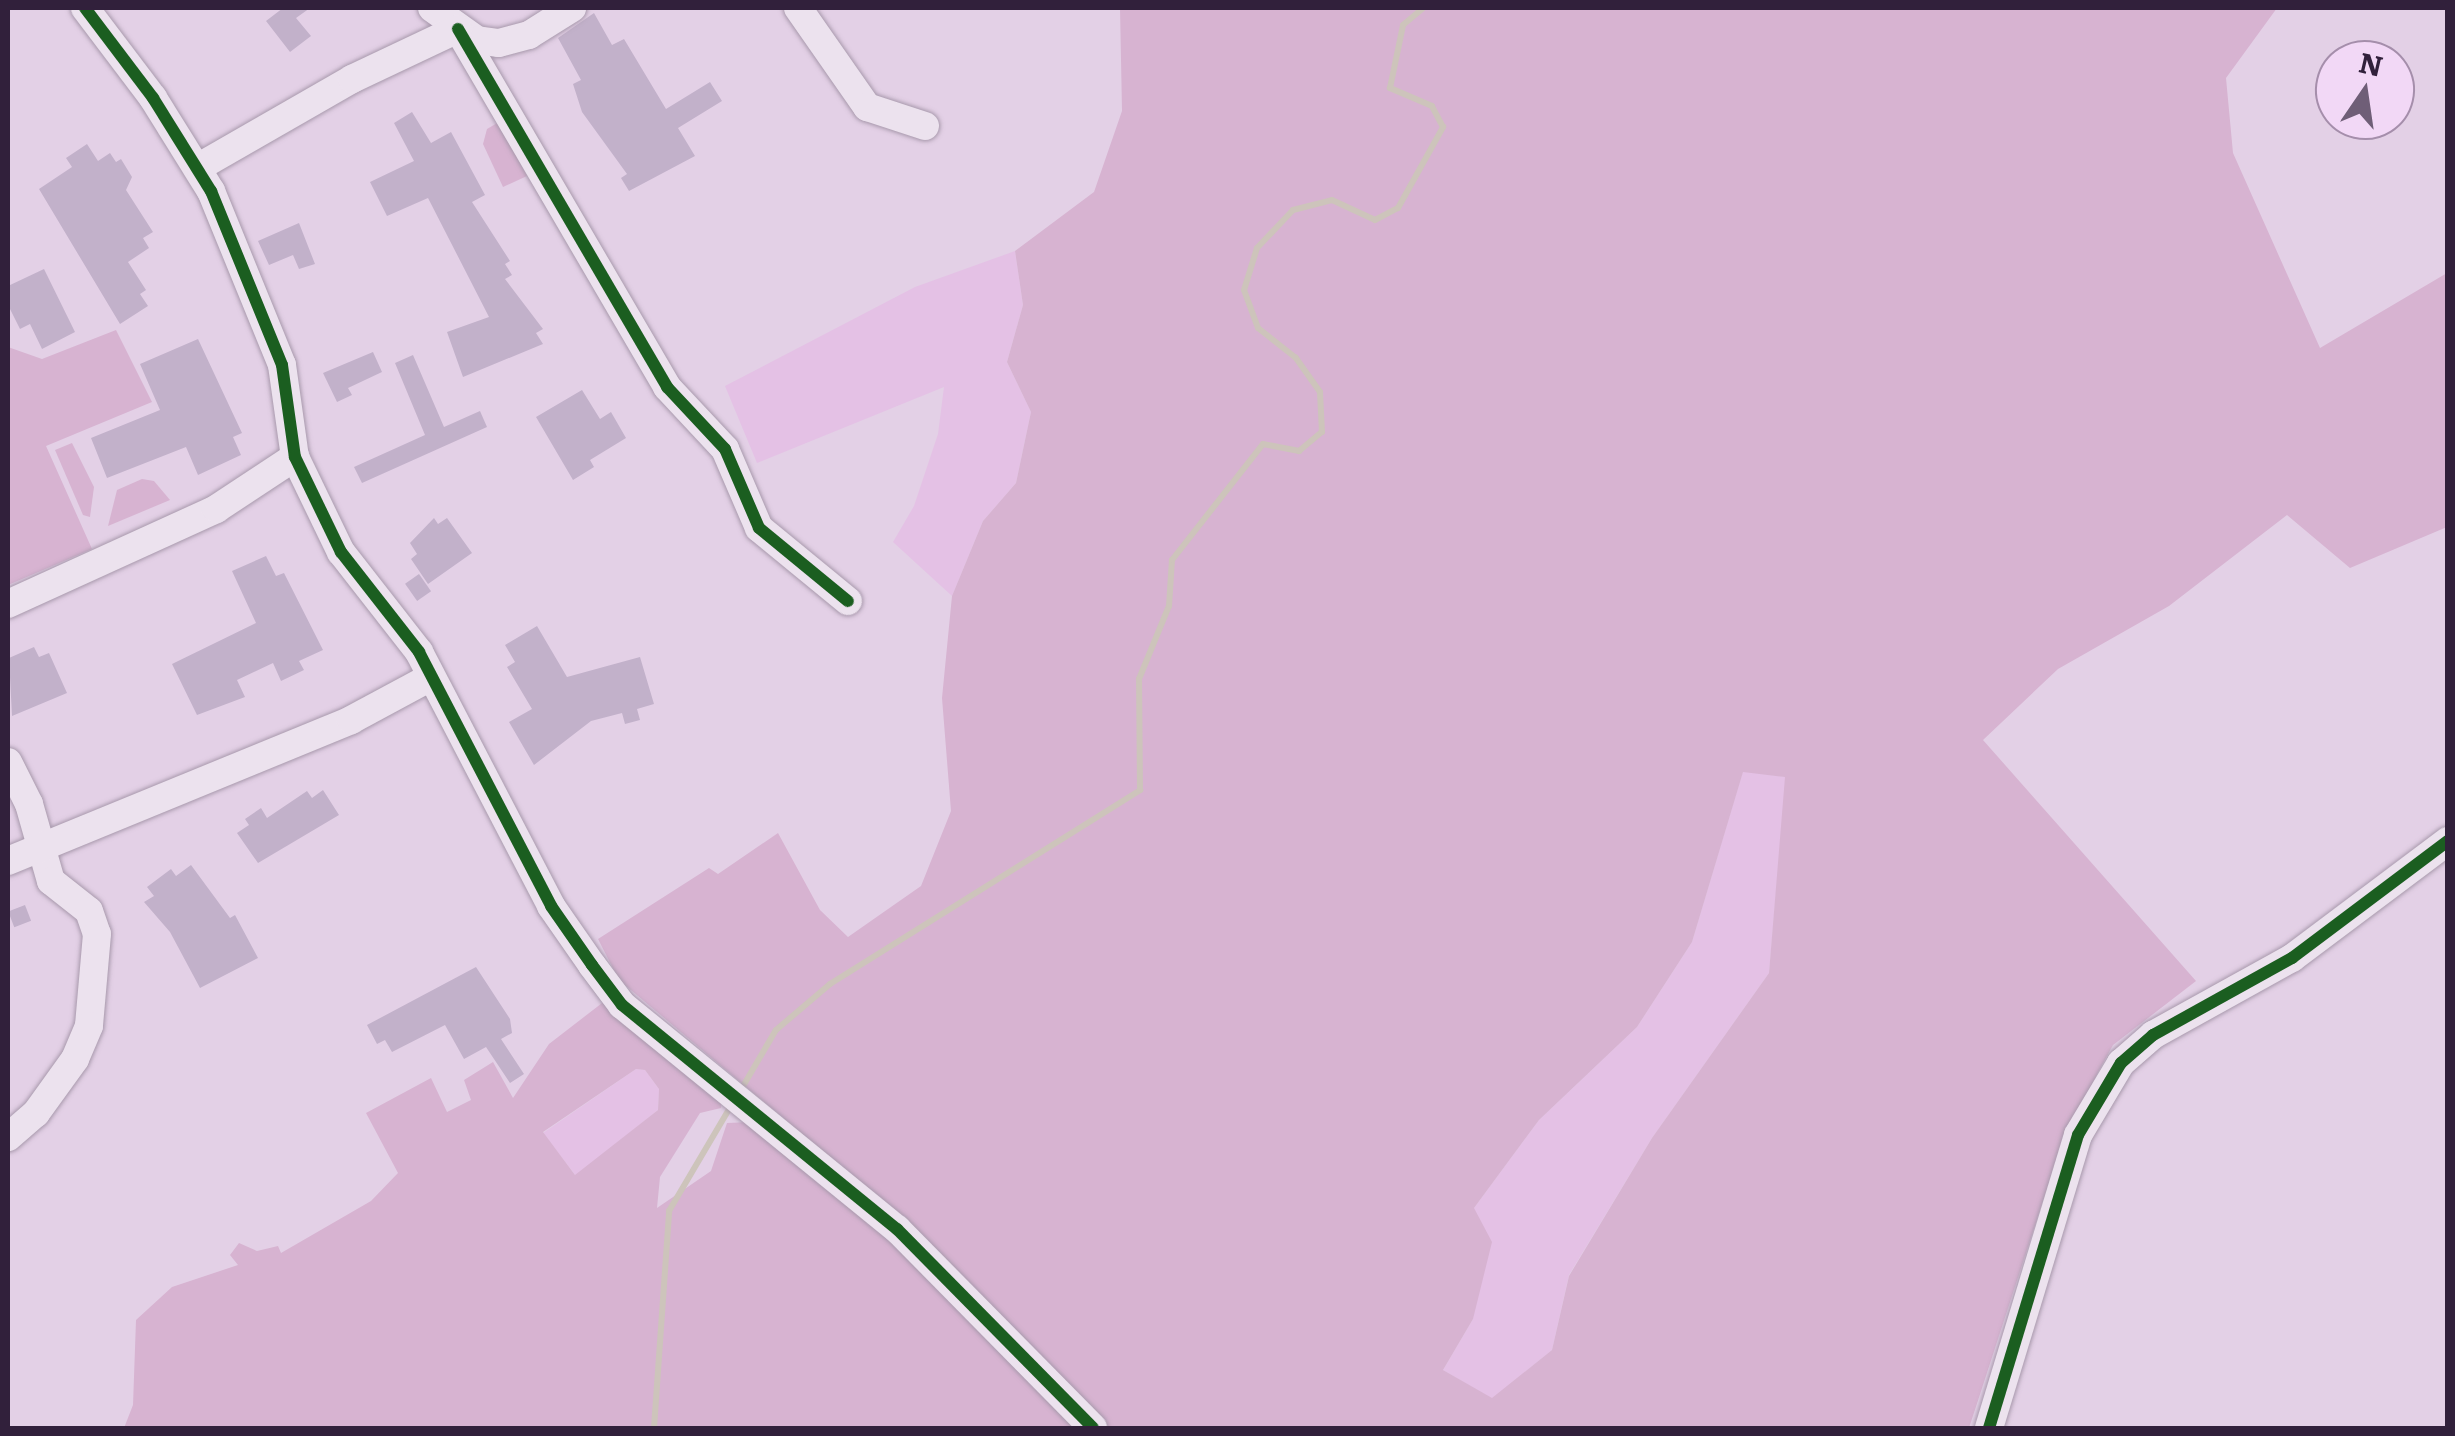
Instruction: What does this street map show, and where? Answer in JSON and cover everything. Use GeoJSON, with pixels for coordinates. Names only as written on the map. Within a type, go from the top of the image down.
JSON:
{"type":"FeatureCollection","features":[{"type":"Feature","properties":{"kind":"street"},"geometry":{"type":"LineString","coordinates":[[85,8],[199,167],[282,365],[295,457],[341,552],[431,677],[551,906],[592,964],[622,1004],[898,1229],[1093,1428]]}},
{"type":"Feature","properties":{"kind":"street"},"geometry":{"type":"LineString","coordinates":[[432,8],[458,29],[500,43],[529,36],[572,8]]}},
{"type":"Feature","properties":{"kind":"street"},"geometry":{"type":"LineString","coordinates":[[798,8],[866,107],[925,126]]}},
{"type":"Feature","properties":{"kind":"street"},"geometry":{"type":"LineString","coordinates":[[199,167],[352,79],[458,29]]}},
{"type":"Feature","properties":{"kind":"street"},"geometry":{"type":"LineString","coordinates":[[458,29],[667,386],[724,448],[760,528],[848,601]]}},
{"type":"Feature","properties":{"kind":"street"},"geometry":{"type":"LineString","coordinates":[[8,604],[216,508],[295,457]]}},
{"type":"Feature","properties":{"kind":"street"},"geometry":{"type":"LineString","coordinates":[[8,860],[351,720],[431,677]]}},
{"type":"Feature","properties":{"kind":"street"},"geometry":{"type":"LineString","coordinates":[[8,762],[28,804],[36,849],[51,882],[96,922],[94,995],[75,1059],[36,1113],[8,1137]]}},
{"type":"Feature","properties":{"kind":"street"},"geometry":{"type":"LineString","coordinates":[[1989,1428],[2078,1135],[2120,1064],[2153,1035],[2292,958],[2448,841]]}},
{"type":"Feature","properties":{"kind":"shaded area"},"geometry":{"type":"Polygon","coordinates":[[[1120,8],[2277,8],[2226,78],[2233,153],[2320,348],[2447,273],[2447,527],[2350,568],[2287,515],[2169,606],[2058,669],[1983,740],[2196,981],[2113,1045],[2097,1074],[2053,1170],[1969,1428],[1104,1428],[920,1233],[619,980],[598,939],[709,868],[718,874],[778,833],[820,910],[848,937],[921,886],[951,811],[942,698],[952,596],[983,521],[1016,483],[1031,412],[1007,362],[1023,305],[1015,251],[1094,192],[1122,111],[1120,8]],[[1743,772],[1692,942],[1637,1027],[1539,1120],[1474,1208],[1492,1242],[1473,1319],[1443,1370],[1492,1398],[1552,1350],[1569,1276],[1652,1138],[1769,973],[1785,777],[1743,772]]]}},
{"type":"Feature","properties":{"kind":"shaded area"},"geometry":{"type":"Polygon","coordinates":[[[499,122],[527,176],[503,187],[483,144],[487,129],[499,122]]]}},
{"type":"Feature","properties":{"kind":"shaded area"},"geometry":{"type":"Polygon","coordinates":[[[1015,251],[1023,305],[1007,362],[1031,412],[1016,483],[983,521],[952,596],[893,542],[914,506],[938,434],[944,387],[757,463],[725,386],[915,287],[1015,251]]]}},
{"type":"Feature","properties":{"kind":"shaded area"},"geometry":{"type":"Polygon","coordinates":[[[116,330],[152,402],[46,446],[92,549],[8,585],[8,347],[42,359],[116,330]]]}},
{"type":"Feature","properties":{"kind":"shaded area"},"geometry":{"type":"Polygon","coordinates":[[[72,443],[94,487],[90,517],[83,515],[55,450],[72,443]]]}},
{"type":"Feature","properties":{"kind":"shaded area"},"geometry":{"type":"Polygon","coordinates":[[[142,479],[154,481],[170,500],[108,526],[117,490],[142,479]]]}},
{"type":"Feature","properties":{"kind":"shaded area"},"geometry":{"type":"Polygon","coordinates":[[[1743,771],[1786,777],[1769,973],[1652,1138],[1569,1275],[1552,1350],[1492,1399],[1443,1370],[1473,1319],[1474,1208],[1539,1120],[1637,1027],[1692,942],[1743,771]]]}},
{"type":"Feature","properties":{"kind":"shaded area"},"geometry":{"type":"Polygon","coordinates":[[[606,1000],[722,1096],[721,1108],[700,1113],[660,1177],[657,1208],[711,1171],[727,1123],[751,1122],[883,1230],[1024,1370],[1073,1428],[124,1428],[133,1405],[136,1320],[172,1287],[238,1265],[230,1255],[239,1243],[257,1251],[278,1246],[281,1253],[371,1201],[398,1173],[366,1113],[431,1078],[447,1112],[471,1100],[464,1080],[493,1062],[513,1098],[549,1044],[606,1000]],[[636,1069],[543,1132],[575,1175],[658,1110],[659,1089],[645,1070],[636,1069]]]}},
{"type":"Feature","properties":{"kind":"shaded area"},"geometry":{"type":"Polygon","coordinates":[[[636,1069],[645,1070],[659,1089],[658,1110],[576,1176],[543,1133],[636,1069]]]}},
{"type":"Feature","properties":{"kind":"building"},"geometry":{"type":"Polygon","coordinates":[[[283,8],[310,8],[296,18],[311,36],[290,52],[266,21],[283,8]]]}},
{"type":"Feature","properties":{"kind":"building"},"geometry":{"type":"Polygon","coordinates":[[[594,13],[612,45],[624,39],[666,109],[710,82],[722,101],[678,128],[695,156],[629,191],[621,178],[627,174],[582,112],[573,84],[581,80],[558,38],[594,13]]]}},
{"type":"Feature","properties":{"kind":"building"},"geometry":{"type":"Polygon","coordinates":[[[412,112],[431,143],[451,132],[485,195],[472,202],[510,261],[505,264],[512,275],[505,279],[543,329],[536,333],[543,344],[463,377],[447,332],[489,317],[428,198],[387,216],[370,182],[414,161],[394,123],[412,112]]]}},
{"type":"Feature","properties":{"kind":"building"},"geometry":{"type":"Polygon","coordinates":[[[87,144],[98,161],[110,153],[116,162],[121,159],[132,177],[126,190],[153,232],[143,238],[149,248],[128,262],[146,290],[140,294],[148,306],[120,324],[39,189],[72,167],[66,158],[87,144]]]}},
{"type":"Feature","properties":{"kind":"building"},"geometry":{"type":"Polygon","coordinates":[[[299,223],[315,264],[299,269],[293,255],[269,265],[258,241],[299,223]]]}},
{"type":"Feature","properties":{"kind":"building"},"geometry":{"type":"Polygon","coordinates":[[[44,269],[75,332],[42,349],[30,324],[20,329],[8,305],[8,286],[44,269]]]}},
{"type":"Feature","properties":{"kind":"building"},"geometry":{"type":"Polygon","coordinates":[[[198,339],[242,433],[233,437],[241,455],[198,475],[186,447],[107,478],[91,438],[160,410],[140,364],[198,339]]]}},
{"type":"Feature","properties":{"kind":"building"},"geometry":{"type":"Polygon","coordinates":[[[373,352],[382,372],[348,388],[352,395],[337,402],[323,373],[373,352]]]}},
{"type":"Feature","properties":{"kind":"building"},"geometry":{"type":"Polygon","coordinates":[[[413,355],[444,427],[480,411],[487,427],[362,483],[354,467],[425,435],[395,363],[413,355]]]}},
{"type":"Feature","properties":{"kind":"building"},"geometry":{"type":"Polygon","coordinates":[[[582,390],[600,419],[611,412],[626,438],[590,460],[594,467],[573,480],[536,417],[582,390]]]}},
{"type":"Feature","properties":{"kind":"building"},"geometry":{"type":"Polygon","coordinates":[[[434,518],[438,524],[447,518],[472,553],[428,584],[411,559],[417,554],[410,543],[434,518]]]}},
{"type":"Feature","properties":{"kind":"building"},"geometry":{"type":"Polygon","coordinates":[[[266,556],[276,576],[284,573],[323,650],[299,661],[304,670],[281,681],[273,663],[237,680],[245,697],[197,715],[172,664],[256,623],[232,571],[266,556]]]}},
{"type":"Feature","properties":{"kind":"building"},"geometry":{"type":"Polygon","coordinates":[[[419,574],[431,591],[417,601],[405,584],[419,574]]]}},
{"type":"Feature","properties":{"kind":"building"},"geometry":{"type":"Polygon","coordinates":[[[537,626],[567,677],[640,657],[654,704],[637,709],[640,720],[625,724],[622,713],[591,721],[534,765],[509,722],[532,709],[507,667],[515,662],[505,645],[537,626]]]}},
{"type":"Feature","properties":{"kind":"building"},"geometry":{"type":"Polygon","coordinates":[[[34,647],[39,657],[49,653],[67,693],[12,716],[9,658],[34,647]]]}},
{"type":"Feature","properties":{"kind":"building"},"geometry":{"type":"Polygon","coordinates":[[[323,790],[339,815],[258,863],[237,833],[249,825],[245,819],[261,808],[267,818],[307,791],[312,798],[323,790]]]}},
{"type":"Feature","properties":{"kind":"building"},"geometry":{"type":"Polygon","coordinates":[[[191,865],[230,918],[235,915],[258,958],[200,988],[170,932],[144,902],[154,896],[147,887],[171,869],[176,876],[191,865]]]}},
{"type":"Feature","properties":{"kind":"building"},"geometry":{"type":"Polygon","coordinates":[[[25,905],[31,921],[14,927],[8,911],[25,905]]]}},
{"type":"Feature","properties":{"kind":"building"},"geometry":{"type":"Polygon","coordinates":[[[476,967],[510,1019],[512,1033],[501,1039],[524,1074],[510,1083],[486,1047],[464,1059],[445,1025],[392,1052],[385,1040],[377,1044],[367,1025],[476,967]]]}},
{"type":"Feature","properties":{"kind":"waterway"},"geometry":{"type":"LineString","coordinates":[[739,1093],[776,1030],[830,984],[1140,790],[1139,679],[1169,606],[1172,560],[1263,444],[1299,451],[1322,432],[1320,392],[1296,358],[1258,328],[1244,290],[1257,248],[1293,210],[1332,200],[1375,220],[1398,208],[1443,127],[1432,106],[1390,88],[1403,25],[1423,8]]}},
{"type":"Feature","properties":{"kind":"waterway"},"geometry":{"type":"LineString","coordinates":[[654,1428],[669,1211],[732,1104]]}},
{"type":"Feature","properties":{"kind":"cycle path"},"geometry":{"type":"LineString","coordinates":[[85,8],[153,98],[211,191],[282,365],[295,457],[341,552],[419,652],[551,906],[592,965],[622,1005],[897,1229],[1093,1428]]}},
{"type":"Feature","properties":{"kind":"cycle path"},"geometry":{"type":"LineString","coordinates":[[458,29],[667,387],[725,449],[759,528],[848,601]]}},
{"type":"Feature","properties":{"kind":"cycle path"},"geometry":{"type":"LineString","coordinates":[[1989,1428],[2078,1135],[2121,1063],[2153,1035],[2292,958],[2448,841]]}}]}
